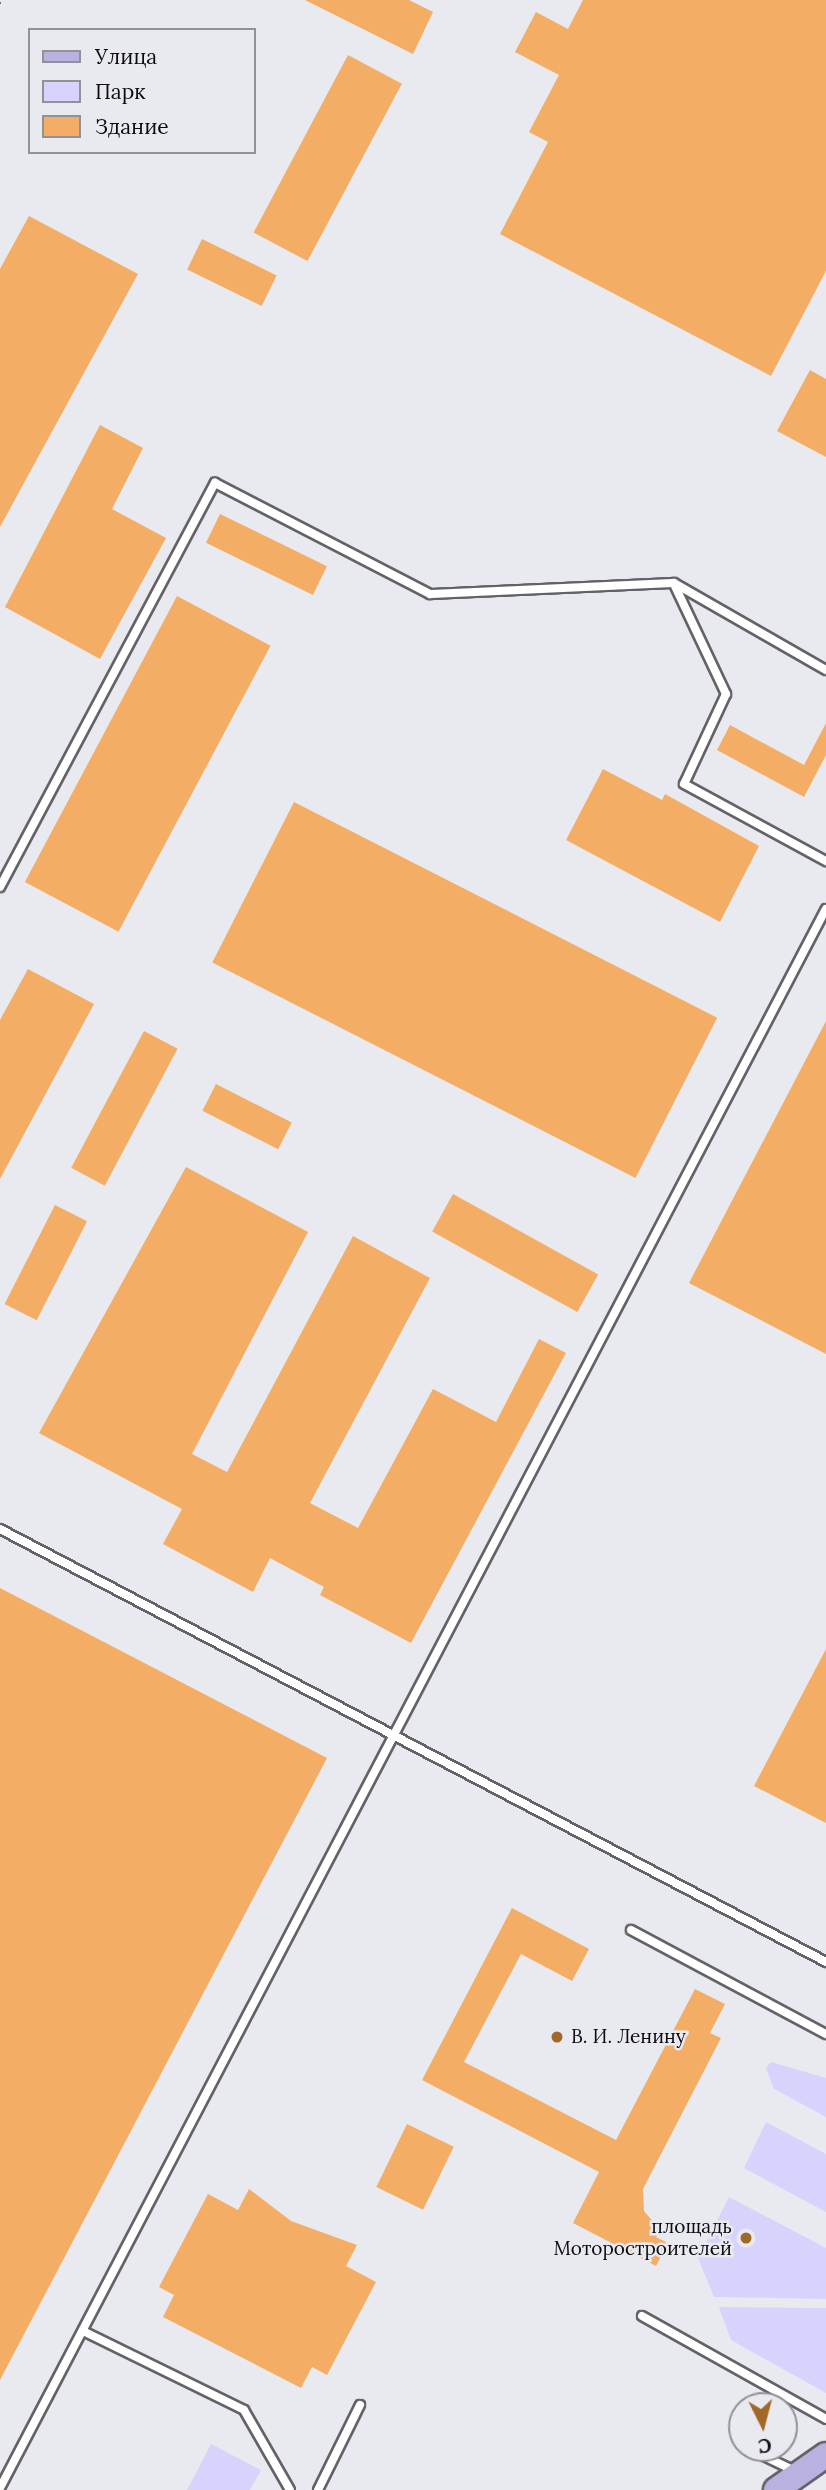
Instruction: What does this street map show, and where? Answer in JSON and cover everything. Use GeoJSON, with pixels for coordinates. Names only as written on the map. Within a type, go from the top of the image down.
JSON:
{"type":"FeatureCollection","features":[{"type":"Feature","properties":{"kind":"main road"},"geometry":{"type":"LineString","coordinates":[[776,2490],[826,2455]]}},
{"type":"Feature","properties":{"kind":"lane"},"geometry":{"type":"LineString","coordinates":[[0,887],[215,483],[430,594],[674,583],[826,670]]}},
{"type":"Feature","properties":{"kind":"lane"},"geometry":{"type":"LineString","coordinates":[[674,583],[726,694],[684,784],[826,861]]}},
{"type":"Feature","properties":{"kind":"lane"},"geometry":{"type":"LineString","coordinates":[[0,2488],[396,1736],[826,909]]}},
{"type":"Feature","properties":{"kind":"lane"},"geometry":{"type":"LineString","coordinates":[[0,1529],[826,1962]]}},
{"type":"Feature","properties":{"kind":"lane"},"geometry":{"type":"LineString","coordinates":[[631,1930],[826,2034]]}},
{"type":"Feature","properties":{"kind":"lane"},"geometry":{"type":"LineString","coordinates":[[642,2316],[826,2419]]}},
{"type":"Feature","properties":{"kind":"lane"},"geometry":{"type":"LineString","coordinates":[[83,2331],[244,2410],[290,2490]]}},
{"type":"Feature","properties":{"kind":"lane"},"geometry":{"type":"LineString","coordinates":[[318,2490],[360,2405]]}},
{"type":"Feature","properties":{"kind":"lane"},"geometry":{"type":"LineString","coordinates":[[777,2462],[800,2473]]}},
{"type":"Feature","properties":{"kind":"green space"},"geometry":{"type":"Polygon","coordinates":[[[771,2062],[826,2078],[826,2117],[774,2089],[766,2068],[771,2062]]]}},
{"type":"Feature","properties":{"kind":"green space"},"geometry":{"type":"Polygon","coordinates":[[[766,2122],[826,2154],[826,2212],[744,2168],[766,2122]]]}},
{"type":"Feature","properties":{"kind":"green space"},"geometry":{"type":"Polygon","coordinates":[[[729,2197],[826,2248],[826,2299],[714,2297],[698,2258],[729,2197]]]}},
{"type":"Feature","properties":{"kind":"green space"},"geometry":{"type":"Polygon","coordinates":[[[719,2307],[826,2308],[826,2393],[731,2340],[719,2307]]]}},
{"type":"Feature","properties":{"kind":"green space"},"geometry":{"type":"Polygon","coordinates":[[[211,2444],[261,2470],[250,2490],[187,2490],[211,2444]]]}},
{"type":"Feature","properties":{"kind":"building"},"geometry":{"type":"Polygon","coordinates":[[[305,0],[409,0],[433,12],[413,54],[305,0]]]}},
{"type":"Feature","properties":{"kind":"building"},"geometry":{"type":"Polygon","coordinates":[[[583,0],[826,0],[826,271],[771,376],[500,234],[548,142],[529,132],[559,75],[515,52],[536,12],[568,29],[583,0]]]}},
{"type":"Feature","properties":{"kind":"building"},"geometry":{"type":"Polygon","coordinates":[[[348,55],[402,84],[307,261],[254,232],[348,55]]]}},
{"type":"Feature","properties":{"kind":"building"},"geometry":{"type":"Polygon","coordinates":[[[29,216],[138,274],[0,527],[0,269],[29,216]]]}},
{"type":"Feature","properties":{"kind":"building"},"geometry":{"type":"Polygon","coordinates":[[[202,239],[277,275],[262,306],[187,270],[202,239]]]}},
{"type":"Feature","properties":{"kind":"building"},"geometry":{"type":"Polygon","coordinates":[[[810,370],[826,379],[826,457],[777,431],[810,370]]]}},
{"type":"Feature","properties":{"kind":"building"},"geometry":{"type":"Polygon","coordinates":[[[100,425],[143,448],[112,509],[166,538],[100,659],[5,607],[100,425]]]}},
{"type":"Feature","properties":{"kind":"building"},"geometry":{"type":"Polygon","coordinates":[[[220,514],[327,566],[313,595],[206,543],[220,514]]]}},
{"type":"Feature","properties":{"kind":"building"},"geometry":{"type":"Polygon","coordinates":[[[177,596],[271,646],[118,932],[25,882],[177,596]]]}},
{"type":"Feature","properties":{"kind":"building"},"geometry":{"type":"Polygon","coordinates":[[[826,723],[826,755],[804,797],[717,750],[730,725],[804,765],[826,723]]]}},
{"type":"Feature","properties":{"kind":"building"},"geometry":{"type":"Polygon","coordinates":[[[603,769],[662,800],[665,794],[759,846],[720,922],[566,840],[603,769]]]}},
{"type":"Feature","properties":{"kind":"building"},"geometry":{"type":"Polygon","coordinates":[[[294,802],[717,1018],[636,1178],[212,962],[294,802]]]}},
{"type":"Feature","properties":{"kind":"building"},"geometry":{"type":"Polygon","coordinates":[[[28,969],[94,1004],[0,1179],[0,1020],[28,969]]]}},
{"type":"Feature","properties":{"kind":"building"},"geometry":{"type":"Polygon","coordinates":[[[826,1021],[826,1354],[689,1283],[826,1021]]]}},
{"type":"Feature","properties":{"kind":"building"},"geometry":{"type":"Polygon","coordinates":[[[144,1031],[178,1049],[105,1186],[71,1168],[144,1031]]]}},
{"type":"Feature","properties":{"kind":"building"},"geometry":{"type":"Polygon","coordinates":[[[216,1084],[292,1123],[278,1149],[202,1111],[216,1084]]]}},
{"type":"Feature","properties":{"kind":"building"},"geometry":{"type":"Polygon","coordinates":[[[186,1167],[308,1232],[192,1454],[227,1472],[353,1236],[430,1278],[310,1503],[358,1528],[433,1389],[496,1422],[539,1339],[566,1353],[411,1643],[320,1595],[324,1587],[270,1558],[253,1592],[163,1544],[182,1509],[39,1433],[186,1167]]]}},
{"type":"Feature","properties":{"kind":"building"},"geometry":{"type":"Polygon","coordinates":[[[453,1194],[598,1274],[577,1312],[432,1232],[453,1194]]]}},
{"type":"Feature","properties":{"kind":"building"},"geometry":{"type":"Polygon","coordinates":[[[55,1205],[87,1221],[37,1320],[5,1304],[55,1205]]]}},
{"type":"Feature","properties":{"kind":"building"},"geometry":{"type":"Polygon","coordinates":[[[0,1588],[327,1758],[0,2380],[0,1588]]]}},
{"type":"Feature","properties":{"kind":"building"},"geometry":{"type":"Polygon","coordinates":[[[826,1649],[826,1823],[754,1786],[826,1649]]]}},
{"type":"Feature","properties":{"kind":"building"},"geometry":{"type":"Polygon","coordinates":[[[512,1908],[589,1949],[572,1981],[521,1954],[464,2062],[616,2140],[695,1989],[725,2004],[710,2033],[721,2038],[643,2189],[644,2211],[660,2230],[656,2237],[668,2243],[656,2266],[573,2223],[599,2172],[422,2080],[512,1908]]]}},
{"type":"Feature","properties":{"kind":"building"},"geometry":{"type":"Polygon","coordinates":[[[407,2124],[454,2147],[423,2210],[376,2187],[407,2124]]]}},
{"type":"Feature","properties":{"kind":"building"},"geometry":{"type":"Polygon","coordinates":[[[249,2189],[291,2221],[357,2245],[346,2266],[376,2282],[327,2375],[312,2367],[301,2388],[163,2317],[174,2295],[159,2287],[208,2194],[238,2210],[249,2189]]]}},
{"type":"Feature","properties":{"kind":"place","name":"В. И. Ленину"},"geometry":{"type":"Point","coordinates":[557,2037]}},
{"type":"Feature","properties":{"kind":"place","name":"площадь Моторостроителей"},"geometry":{"type":"Point","coordinates":[746,2238]}}]}
